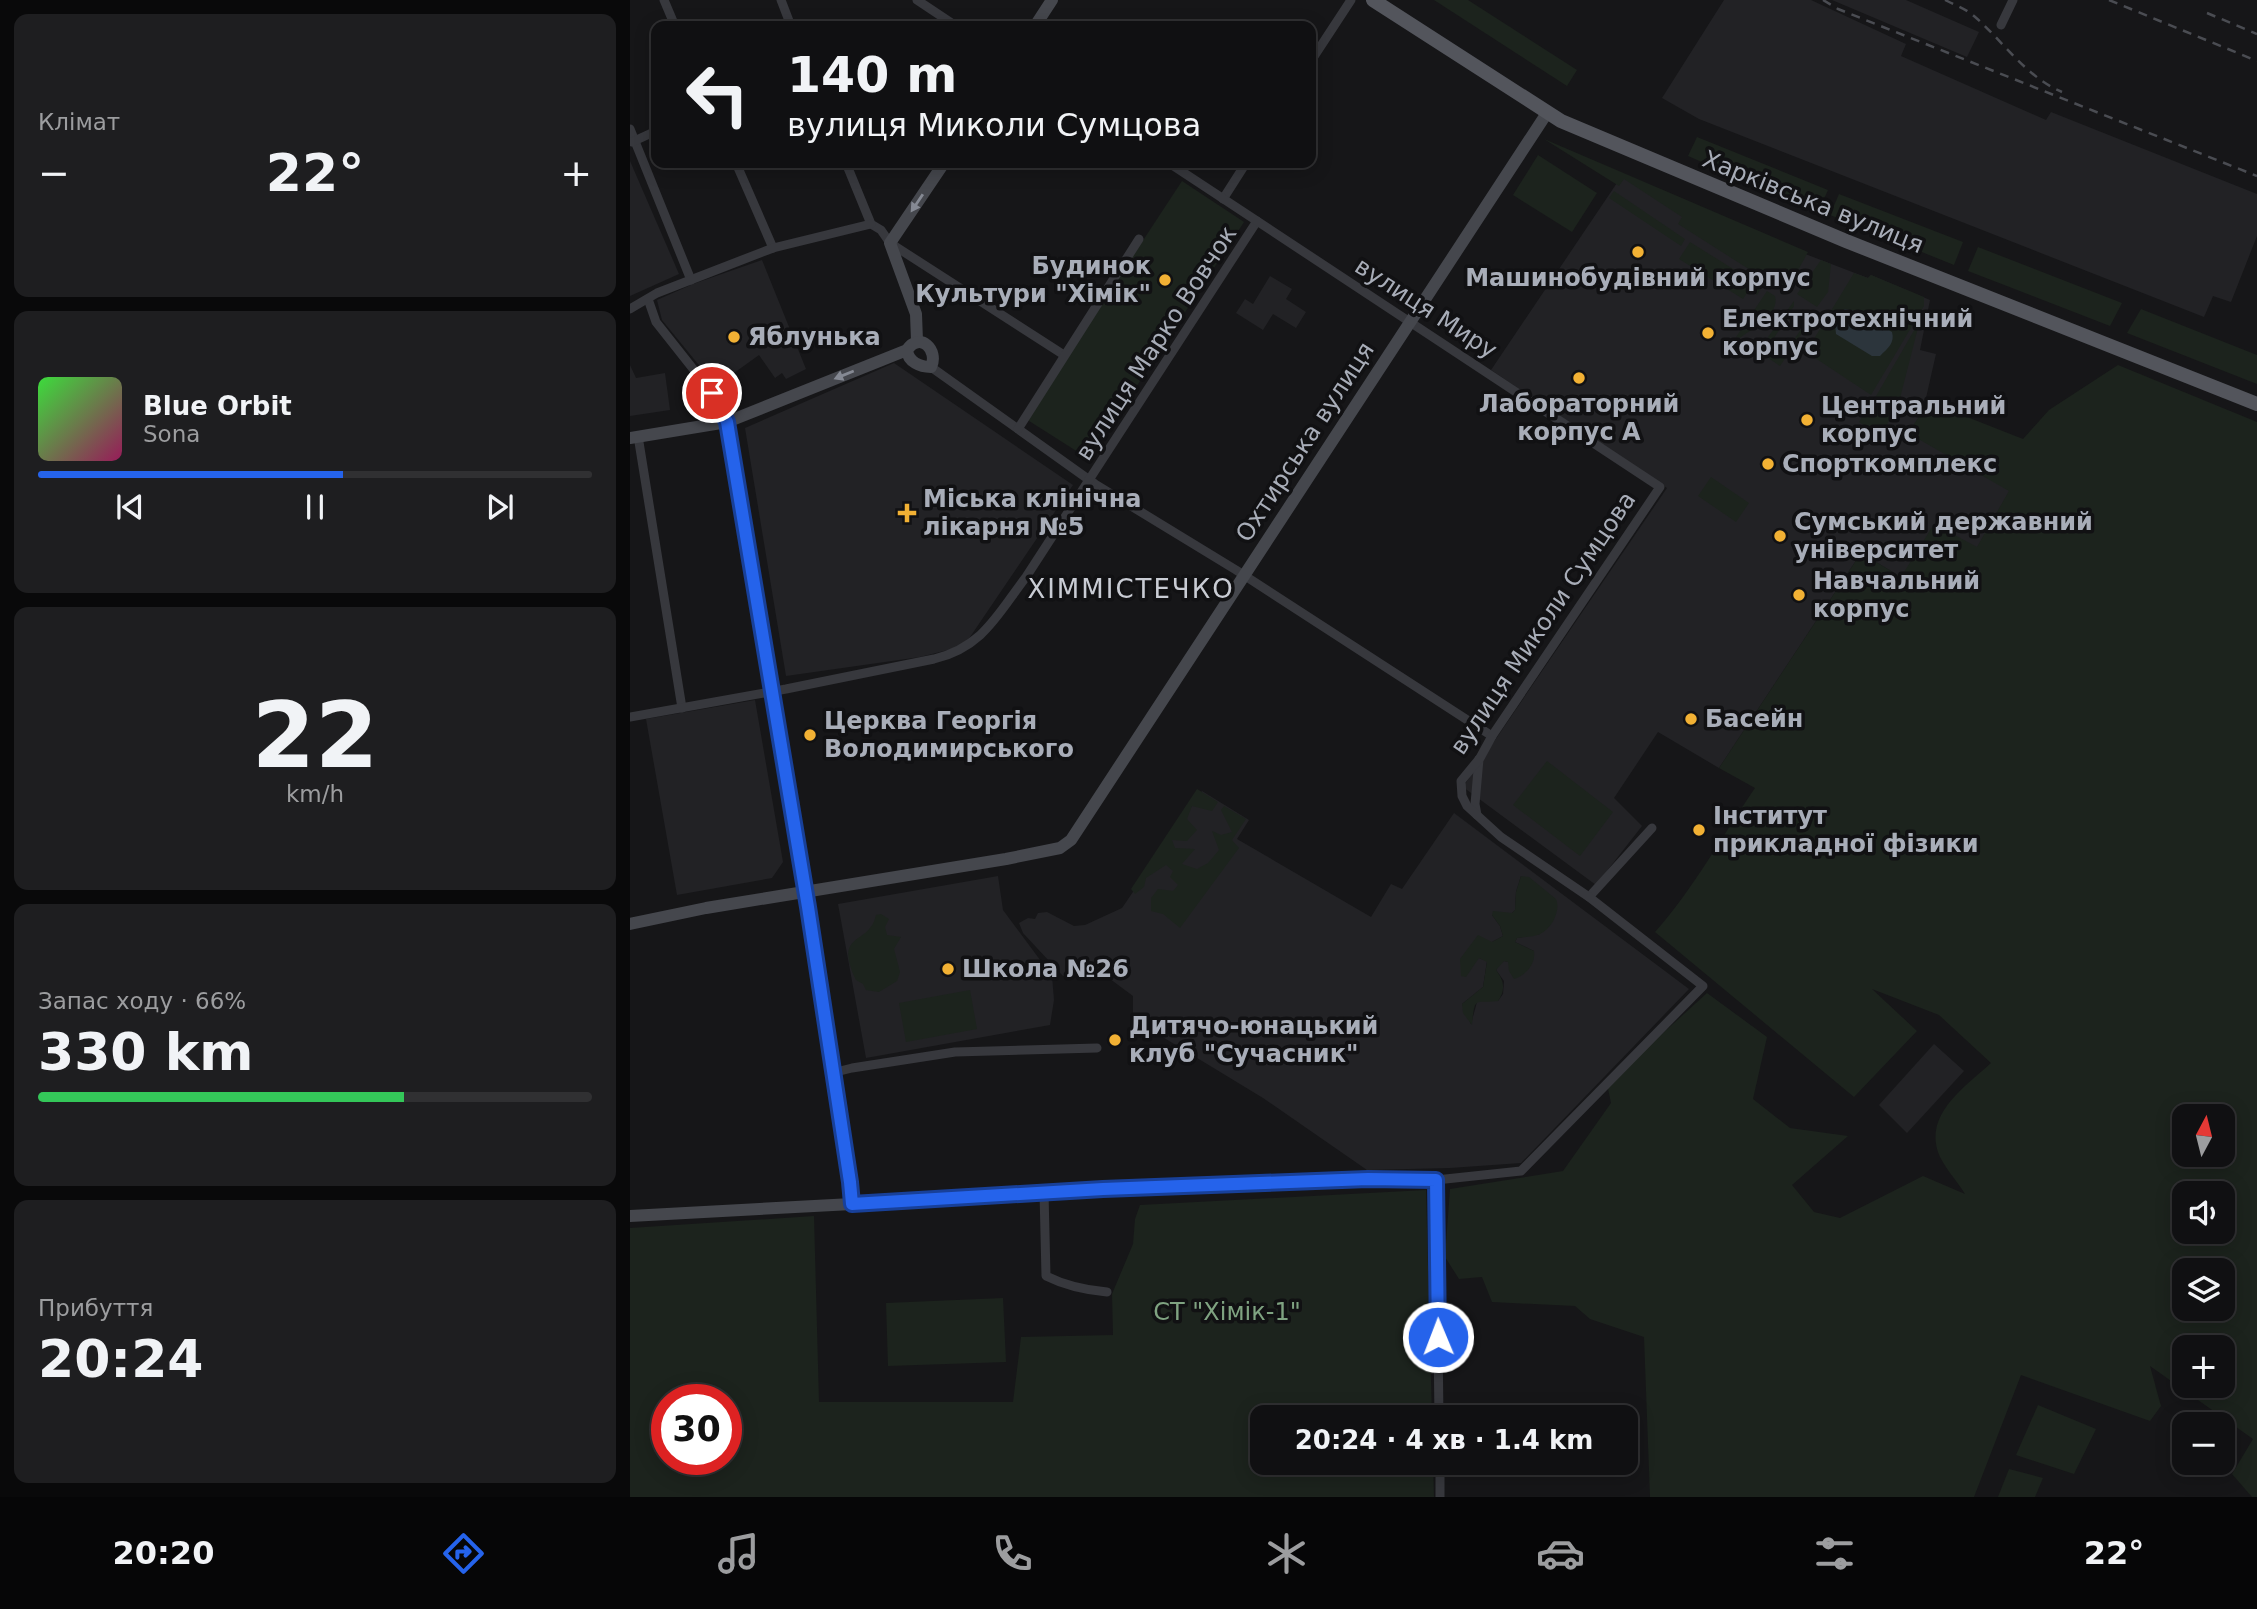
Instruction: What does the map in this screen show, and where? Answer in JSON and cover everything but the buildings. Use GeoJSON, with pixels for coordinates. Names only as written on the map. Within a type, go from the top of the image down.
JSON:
{"type":"FeatureCollection","features":[{"type":"Feature","properties":{"kind":"main road"},"geometry":{"type":"LineString","coordinates":[[1038,21],[1052,0]]}},
{"type":"Feature","properties":{"kind":"main road","name":"Харківська вулиця"},"geometry":{"type":"LineString","coordinates":[[1373,0],[1547,113],[1846,241],[2257,404]]}},
{"type":"Feature","properties":{"kind":"main road","name":"Охтирська вулиця"},"geometry":{"type":"LineString","coordinates":[[630,924],[1060,848],[1071,840],[1547,113]]}},
{"type":"Feature","properties":{"kind":"main road"},"geometry":{"type":"LineString","coordinates":[[634,437],[727,422],[912,345],[924,342],[935,357],[931,367],[911,360],[912,345],[916,314],[890,243],[941,168]]}},
{"type":"Feature","properties":{"kind":"main road"},"geometry":{"type":"LineString","coordinates":[[630,1216],[852,1204],[805,891],[727,422]]}},
{"type":"Feature","properties":{"kind":"street"},"geometry":{"type":"LineString","coordinates":[[664,0],[673,21]]}},
{"type":"Feature","properties":{"kind":"street"},"geometry":{"type":"LineString","coordinates":[[781,0],[789,21]]}},
{"type":"Feature","properties":{"kind":"street"},"geometry":{"type":"LineString","coordinates":[[917,0],[948,21]]}},
{"type":"Feature","properties":{"kind":"street"},"geometry":{"type":"LineString","coordinates":[[1316,53],[1351,0]]}},
{"type":"Feature","properties":{"kind":"street"},"geometry":{"type":"LineString","coordinates":[[2001,24],[2013,0]]}},
{"type":"Feature","properties":{"kind":"street"},"geometry":{"type":"LineString","coordinates":[[630,129],[632,142],[691,280]]}},
{"type":"Feature","properties":{"kind":"street"},"geometry":{"type":"LineString","coordinates":[[632,142],[651,133]]}},
{"type":"Feature","properties":{"kind":"street"},"geometry":{"type":"LineString","coordinates":[[738,168],[773,248]]}},
{"type":"Feature","properties":{"kind":"street"},"geometry":{"type":"LineString","coordinates":[[848,168],[871,224],[881,230],[890,243],[1064,355]]}},
{"type":"Feature","properties":{"kind":"street","name":"вулиця Миру"},"geometry":{"type":"LineString","coordinates":[[1176,168],[1660,487]]}},
{"type":"Feature","properties":{"kind":"street"},"geometry":{"type":"LineString","coordinates":[[1223,199],[1243,168]]}},
{"type":"Feature","properties":{"kind":"street","name":"вулиця Марко Вовчок"},"geometry":{"type":"LineString","coordinates":[[630,717],[934,659],[949,655],[974,642],[994,621],[1026,578],[1257,221]]}},
{"type":"Feature","properties":{"kind":"street"},"geometry":{"type":"LineString","coordinates":[[630,309],[691,280],[773,248],[871,224]]}},
{"type":"Feature","properties":{"kind":"street"},"geometry":{"type":"LineString","coordinates":[[1018,429],[1139,239]]}},
{"type":"Feature","properties":{"kind":"street"},"geometry":{"type":"LineString","coordinates":[[648,299],[656,322],[709,389],[727,422]]}},
{"type":"Feature","properties":{"kind":"street"},"geometry":{"type":"LineString","coordinates":[[931,367],[1090,480],[1243,574],[1492,736]]}},
{"type":"Feature","properties":{"kind":"street"},"geometry":{"type":"LineString","coordinates":[[634,437],[682,708]]}},
{"type":"Feature","properties":{"kind":"street","name":"вулиця Миколи Сумцова"},"geometry":{"type":"LineString","coordinates":[[1478,817],[1462,796],[1461,781],[1480,758],[1492,736],[1660,487]]}},
{"type":"Feature","properties":{"kind":"street"},"geometry":{"type":"LineString","coordinates":[[852,1204],[1044,1192],[1368,1179],[1436,1180],[1521,1171],[1703,986],[1589,897],[1501,837],[1478,817],[1475,804],[1480,758]]}},
{"type":"Feature","properties":{"kind":"street"},"geometry":{"type":"LineString","coordinates":[[1589,897],[1652,828]]}},
{"type":"Feature","properties":{"kind":"street"},"geometry":{"type":"LineString","coordinates":[[832,1073],[955,1052],[1097,1048]]}},
{"type":"Feature","properties":{"kind":"street"},"geometry":{"type":"LineString","coordinates":[[1436,1180],[1439,1405]]}},
{"type":"Feature","properties":{"kind":"street"},"geometry":{"type":"LineString","coordinates":[[1044,1192],[1046,1276],[1080,1289],[1107,1292]]}},
{"type":"Feature","properties":{"kind":"street"},"geometry":{"type":"LineString","coordinates":[[1440,1475],[1440,1497]]}},
{"type":"Feature","properties":{"kind":"shaded area"},"geometry":{"type":"Polygon","coordinates":[[[1724,0],[1811,0],[1906,44],[1901,56],[2046,120],[2051,112],[2257,194],[2257,236],[2231,302],[2213,296],[2204,317],[1699,119],[1662,98],[1724,0]]]}},
{"type":"Feature","properties":{"kind":"shaded area"},"geometry":{"type":"Polygon","coordinates":[[[1832,0],[1906,0],[1979,32],[1967,57],[1832,0]]]}},
{"type":"Feature","properties":{"kind":"shaded area"},"geometry":{"type":"Polygon","coordinates":[[[630,161],[679,274],[630,296],[630,161]]]}},
{"type":"Feature","properties":{"kind":"shaded area","name":"Сумський державний університет"},"geometry":{"type":"Polygon","coordinates":[[[1623,174],[1787,247],[1868,278],[1871,275],[1930,300],[1920,350],[1936,354],[1923,411],[1909,433],[2010,490],[1977,548],[1901,577],[1861,553],[1719,768],[1658,732],[1614,798],[1642,826],[1596,885],[1463,787],[1667,488],[1491,370],[1623,174]]]}},
{"type":"Feature","properties":{"kind":"shaded area","name":"Яблунька"},"geometry":{"type":"Polygon","coordinates":[[[762,260],[806,369],[786,379],[782,373],[775,378],[759,355],[716,386],[662,320],[657,300],[693,284],[762,260]]]}},
{"type":"Feature","properties":{"kind":"shaded area"},"geometry":{"type":"Polygon","coordinates":[[[1270,276],[1292,289],[1286,299],[1306,312],[1296,328],[1273,314],[1263,330],[1236,313],[1245,299],[1253,304],[1270,276]]]}},
{"type":"Feature","properties":{"kind":"shaded area"},"geometry":{"type":"Polygon","coordinates":[[[1845,309],[1855,311],[1892,332],[1892,342],[1880,356],[1872,356],[1836,334],[1835,324],[1839,313],[1845,309]]]}},
{"type":"Feature","properties":{"kind":"shaded area","name":"Міська клінічна лікарня №5"},"geometry":{"type":"Polygon","coordinates":[[[894,363],[1073,485],[968,640],[952,649],[920,657],[786,676],[745,428],[894,363]]]}},
{"type":"Feature","properties":{"kind":"shaded area"},"geometry":{"type":"Polygon","coordinates":[[[630,365],[636,378],[665,373],[670,410],[630,416],[630,365]]]}},
{"type":"Feature","properties":{"kind":"shaded area"},"geometry":{"type":"Polygon","coordinates":[[[755,700],[783,862],[772,878],[677,895],[646,719],[755,700]]]}},
{"type":"Feature","properties":{"kind":"shaded area"},"geometry":{"type":"Polygon","coordinates":[[[1202,791],[1249,820],[1237,839],[1371,917],[1391,884],[1402,889],[1454,813],[1689,989],[1521,1163],[1367,1170],[1263,1098],[1133,1019],[1133,996],[1106,976],[1063,976],[1023,933],[1019,923],[1028,918],[1035,919],[1038,913],[1047,912],[1074,926],[1085,925],[1122,908],[1202,791]],[[1521,876],[1516,892],[1515,910],[1512,913],[1492,915],[1503,936],[1492,942],[1479,958],[1487,961],[1483,987],[1462,1004],[1471,1024],[1477,1002],[1481,999],[1498,1001],[1503,994],[1504,981],[1496,970],[1500,963],[1534,951],[1515,942],[1517,938],[1540,934],[1521,876]]]}},
{"type":"Feature","properties":{"kind":"shaded area","name":"Школа №26"},"geometry":{"type":"Polygon","coordinates":[[[998,876],[1003,910],[1052,976],[1054,1000],[1050,1025],[866,1058],[838,904],[998,876]]]}},
{"type":"Feature","properties":{"kind":"shaded area"},"geometry":{"type":"Polygon","coordinates":[[[1934,1044],[1964,1071],[1907,1133],[1879,1105],[1934,1044]]]}},
{"type":"Feature","properties":{"kind":"green space"},"geometry":{"type":"Polygon","coordinates":[[[1434,0],[1468,0],[1577,70],[1567,86],[1434,0]]]}},
{"type":"Feature","properties":{"kind":"green space"},"geometry":{"type":"Polygon","coordinates":[[[1697,137],[1828,190],[1818,212],[1688,156],[1697,137]]]}},
{"type":"Feature","properties":{"kind":"green space"},"geometry":{"type":"Polygon","coordinates":[[[1544,139],[1808,252],[1791,283],[1777,287],[1678,224],[1682,217],[1624,179],[1619,186],[1544,139]]]}},
{"type":"Feature","properties":{"kind":"green space"},"geometry":{"type":"Polygon","coordinates":[[[1538,155],[1597,193],[1572,232],[1513,195],[1538,155]]]}},
{"type":"Feature","properties":{"kind":"green space"},"geometry":{"type":"Polygon","coordinates":[[[1182,181],[1244,222],[1089,459],[1026,419],[1182,181]]]}},
{"type":"Feature","properties":{"kind":"green space"},"geometry":{"type":"Polygon","coordinates":[[[1614,191],[1685,239],[1681,246],[1609,198],[1614,191]]]}},
{"type":"Feature","properties":{"kind":"green space"},"geometry":{"type":"Polygon","coordinates":[[[1839,194],[1963,242],[1954,265],[1830,215],[1839,194]]]}},
{"type":"Feature","properties":{"kind":"green space"},"geometry":{"type":"Polygon","coordinates":[[[1690,242],[1762,287],[1757,295],[1749,290],[1743,299],[1679,259],[1690,242]]]}},
{"type":"Feature","properties":{"kind":"green space"},"geometry":{"type":"Polygon","coordinates":[[[1978,247],[2122,303],[2110,326],[1968,271],[1978,247]]]}},
{"type":"Feature","properties":{"kind":"green space"},"geometry":{"type":"Polygon","coordinates":[[[1821,260],[1831,264],[1828,292],[1817,307],[1797,294],[1821,260]]]}},
{"type":"Feature","properties":{"kind":"green space"},"geometry":{"type":"Polygon","coordinates":[[[1854,273],[1868,278],[1871,275],[1924,297],[1924,306],[1871,395],[1806,352],[1854,273]]]}},
{"type":"Feature","properties":{"kind":"green space"},"geometry":{"type":"Polygon","coordinates":[[[1767,291],[1775,296],[1770,315],[1740,338],[1736,337],[1767,291]]]}},
{"type":"Feature","properties":{"kind":"green space"},"geometry":{"type":"Polygon","coordinates":[[[1794,301],[1794,306],[1774,338],[1789,347],[1812,313],[1814,315],[1780,366],[1758,351],[1794,301]]]}},
{"type":"Feature","properties":{"kind":"green space"},"geometry":{"type":"Polygon","coordinates":[[[2141,309],[2257,355],[2257,384],[2127,333],[2141,309]]]}},
{"type":"Feature","properties":{"kind":"green space"},"geometry":{"type":"Polygon","coordinates":[[[1920,320],[1899,402],[1894,412],[1875,398],[1920,320]]]}},
{"type":"Feature","properties":{"kind":"green space"},"geometry":{"type":"Polygon","coordinates":[[[2118,365],[2257,422],[2257,1497],[2252,1497],[2233,1475],[2253,1439],[2235,1426],[2235,1412],[2215,1412],[2195,1398],[2235,1398],[2235,1335],[2172,1335],[2172,1382],[2150,1366],[2161,1406],[2150,1421],[2021,1375],[1974,1497],[1650,1497],[1644,1337],[1590,1319],[1575,1306],[1492,1302],[1482,1277],[1459,1279],[1445,1257],[1450,1189],[1563,1171],[1611,1103],[1607,1084],[1707,993],[1767,1037],[1753,1099],[1790,1128],[1848,1136],[1792,1185],[1814,1212],[1840,1218],[1923,1176],[1965,1194],[1940,1157],[1936,1138],[1937,1125],[1950,1102],[1991,1063],[1939,1015],[1872,989],[1917,1031],[1854,1097],[1655,932],[1695,880],[1755,788],[1719,768],[1861,553],[1901,577],[1934,524],[1977,547],[2009,491],[1908,433],[1929,402],[2023,439],[2049,410],[2118,365]]]}},
{"type":"Feature","properties":{"kind":"green space"},"geometry":{"type":"Polygon","coordinates":[[[1871,402],[1892,416],[1880,436],[1859,422],[1871,402]]]}},
{"type":"Feature","properties":{"kind":"green space"},"geometry":{"type":"Polygon","coordinates":[[[1711,477],[1749,503],[1736,522],[1698,496],[1711,477]]]}},
{"type":"Feature","properties":{"kind":"green space"},"geometry":{"type":"Polygon","coordinates":[[[1547,761],[1613,812],[1580,856],[1513,805],[1547,761]]]}},
{"type":"Feature","properties":{"kind":"green space"},"geometry":{"type":"Polygon","coordinates":[[[1197,789],[1218,802],[1212,811],[1192,806],[1187,819],[1197,830],[1187,841],[1172,840],[1175,848],[1195,849],[1182,864],[1197,869],[1208,863],[1219,850],[1212,831],[1221,835],[1232,832],[1221,810],[1224,806],[1246,819],[1232,840],[1239,848],[1180,928],[1163,914],[1151,911],[1151,898],[1158,889],[1173,891],[1178,885],[1170,877],[1173,871],[1166,865],[1146,878],[1144,887],[1135,894],[1131,889],[1197,789]]]}},
{"type":"Feature","properties":{"kind":"green space"},"geometry":{"type":"Polygon","coordinates":[[[1521,876],[1529,877],[1556,899],[1556,914],[1552,924],[1544,932],[1517,938],[1515,942],[1534,951],[1532,965],[1514,979],[1508,962],[1504,961],[1496,970],[1503,985],[1501,997],[1498,1001],[1478,1002],[1475,1005],[1472,1025],[1463,1013],[1462,1004],[1483,987],[1487,962],[1479,958],[1466,977],[1461,976],[1460,959],[1478,935],[1492,942],[1503,936],[1492,915],[1493,911],[1512,913],[1515,910],[1516,892],[1521,876]]]}},
{"type":"Feature","properties":{"kind":"green space"},"geometry":{"type":"Polygon","coordinates":[[[881,914],[889,919],[885,927],[887,935],[901,937],[894,949],[900,972],[897,981],[879,992],[866,990],[863,984],[856,980],[848,953],[850,946],[867,932],[876,915],[881,914]]]}},
{"type":"Feature","properties":{"kind":"green space"},"geometry":{"type":"Polygon","coordinates":[[[970,990],[977,1029],[906,1042],[899,1003],[970,990]]]}},
{"type":"Feature","properties":{"kind":"green space","name":"СТ \"Хімік-1\""},"geometry":{"type":"Polygon","coordinates":[[[1426,1190],[1432,1405],[1250,1405],[1250,1475],[1433,1475],[1434,1497],[630,1497],[630,1228],[814,1216],[819,1402],[1013,1402],[1021,1337],[1113,1335],[1112,1294],[1133,1244],[1135,1219],[1140,1205],[1426,1190]]]}},
{"type":"Feature","properties":{"kind":"green space"},"geometry":{"type":"Polygon","coordinates":[[[1003,1298],[1006,1362],[888,1366],[886,1303],[1003,1298]]]}},
{"type":"Feature","properties":{"kind":"green space"},"geometry":{"type":"Polygon","coordinates":[[[2038,1405],[2096,1429],[2074,1474],[2016,1455],[2038,1405]]]}},
{"type":"Feature","properties":{"kind":"green space"},"geometry":{"type":"Polygon","coordinates":[[[2009,1469],[2043,1478],[2035,1497],[1998,1497],[2009,1469]]]}},
{"type":"Feature","properties":{"kind":"railway"},"geometry":{"type":"LineString","coordinates":[[1823,0],[1838,9],[2257,176]]}},
{"type":"Feature","properties":{"kind":"railway"},"geometry":{"type":"LineString","coordinates":[[1945,0],[1971,14],[2026,68],[2062,92]]}},
{"type":"Feature","properties":{"kind":"railway"},"geometry":{"type":"LineString","coordinates":[[2109,0],[2257,61]]}},
{"type":"Feature","properties":{"kind":"railway"},"geometry":{"type":"LineString","coordinates":[[2207,13],[2257,34]]}},
{"type":"Feature","properties":{"kind":"place","name":"Машинобудівний корпус"},"geometry":{"type":"Point","coordinates":[1638,252]}},
{"type":"Feature","properties":{"kind":"place","name":"Будинок Культури \"Хімік\""},"geometry":{"type":"Point","coordinates":[1165,280]}},
{"type":"Feature","properties":{"kind":"place","name":"Електротехнічний корпус"},"geometry":{"type":"Point","coordinates":[1708,333]}},
{"type":"Feature","properties":{"kind":"place","name":"Яблунька"},"geometry":{"type":"Point","coordinates":[734,337]}},
{"type":"Feature","properties":{"kind":"place","name":"Лабораторний корпус А"},"geometry":{"type":"Point","coordinates":[1579,378]}},
{"type":"Feature","properties":{"kind":"place","name":"Центральний корпус"},"geometry":{"type":"Point","coordinates":[1807,420]}},
{"type":"Feature","properties":{"kind":"place","name":"Спорткомплекс"},"geometry":{"type":"Point","coordinates":[1768,464]}},
{"type":"Feature","properties":{"kind":"place","name":"Міська клінічна лікарня №5"},"geometry":{"type":"Point","coordinates":[907,513]}},
{"type":"Feature","properties":{"kind":"place","name":"Сумський державний університет"},"geometry":{"type":"Point","coordinates":[1780,536]}},
{"type":"Feature","properties":{"kind":"place","name":"Навчальний корпус"},"geometry":{"type":"Point","coordinates":[1799,595]}},
{"type":"Feature","properties":{"kind":"place","name":"Басейн"},"geometry":{"type":"Point","coordinates":[1691,719]}},
{"type":"Feature","properties":{"kind":"place","name":"Церква Георгія Володимирського"},"geometry":{"type":"Point","coordinates":[810,735]}},
{"type":"Feature","properties":{"kind":"place","name":"Інститут прикладної фізики"},"geometry":{"type":"Point","coordinates":[1699,830]}},
{"type":"Feature","properties":{"kind":"place","name":"Школа №26"},"geometry":{"type":"Point","coordinates":[948,969]}},
{"type":"Feature","properties":{"kind":"place","name":"Дитячо-юнацький клуб \"Сучасник\""},"geometry":{"type":"Point","coordinates":[1115,1040]}},
{"type":"Feature","properties":{"kind":"district","name":"ХІММІСТЕЧКО"},"geometry":{"type":"Point","coordinates":[1131,589]}},
{"type":"Feature","properties":{"kind":"route"},"geometry":{"type":"LineString","coordinates":[[712,393],[727,422],[808,907],[852,1204],[1103,1189],[1368,1179],[1436,1180],[1438,1337]]}}]}
